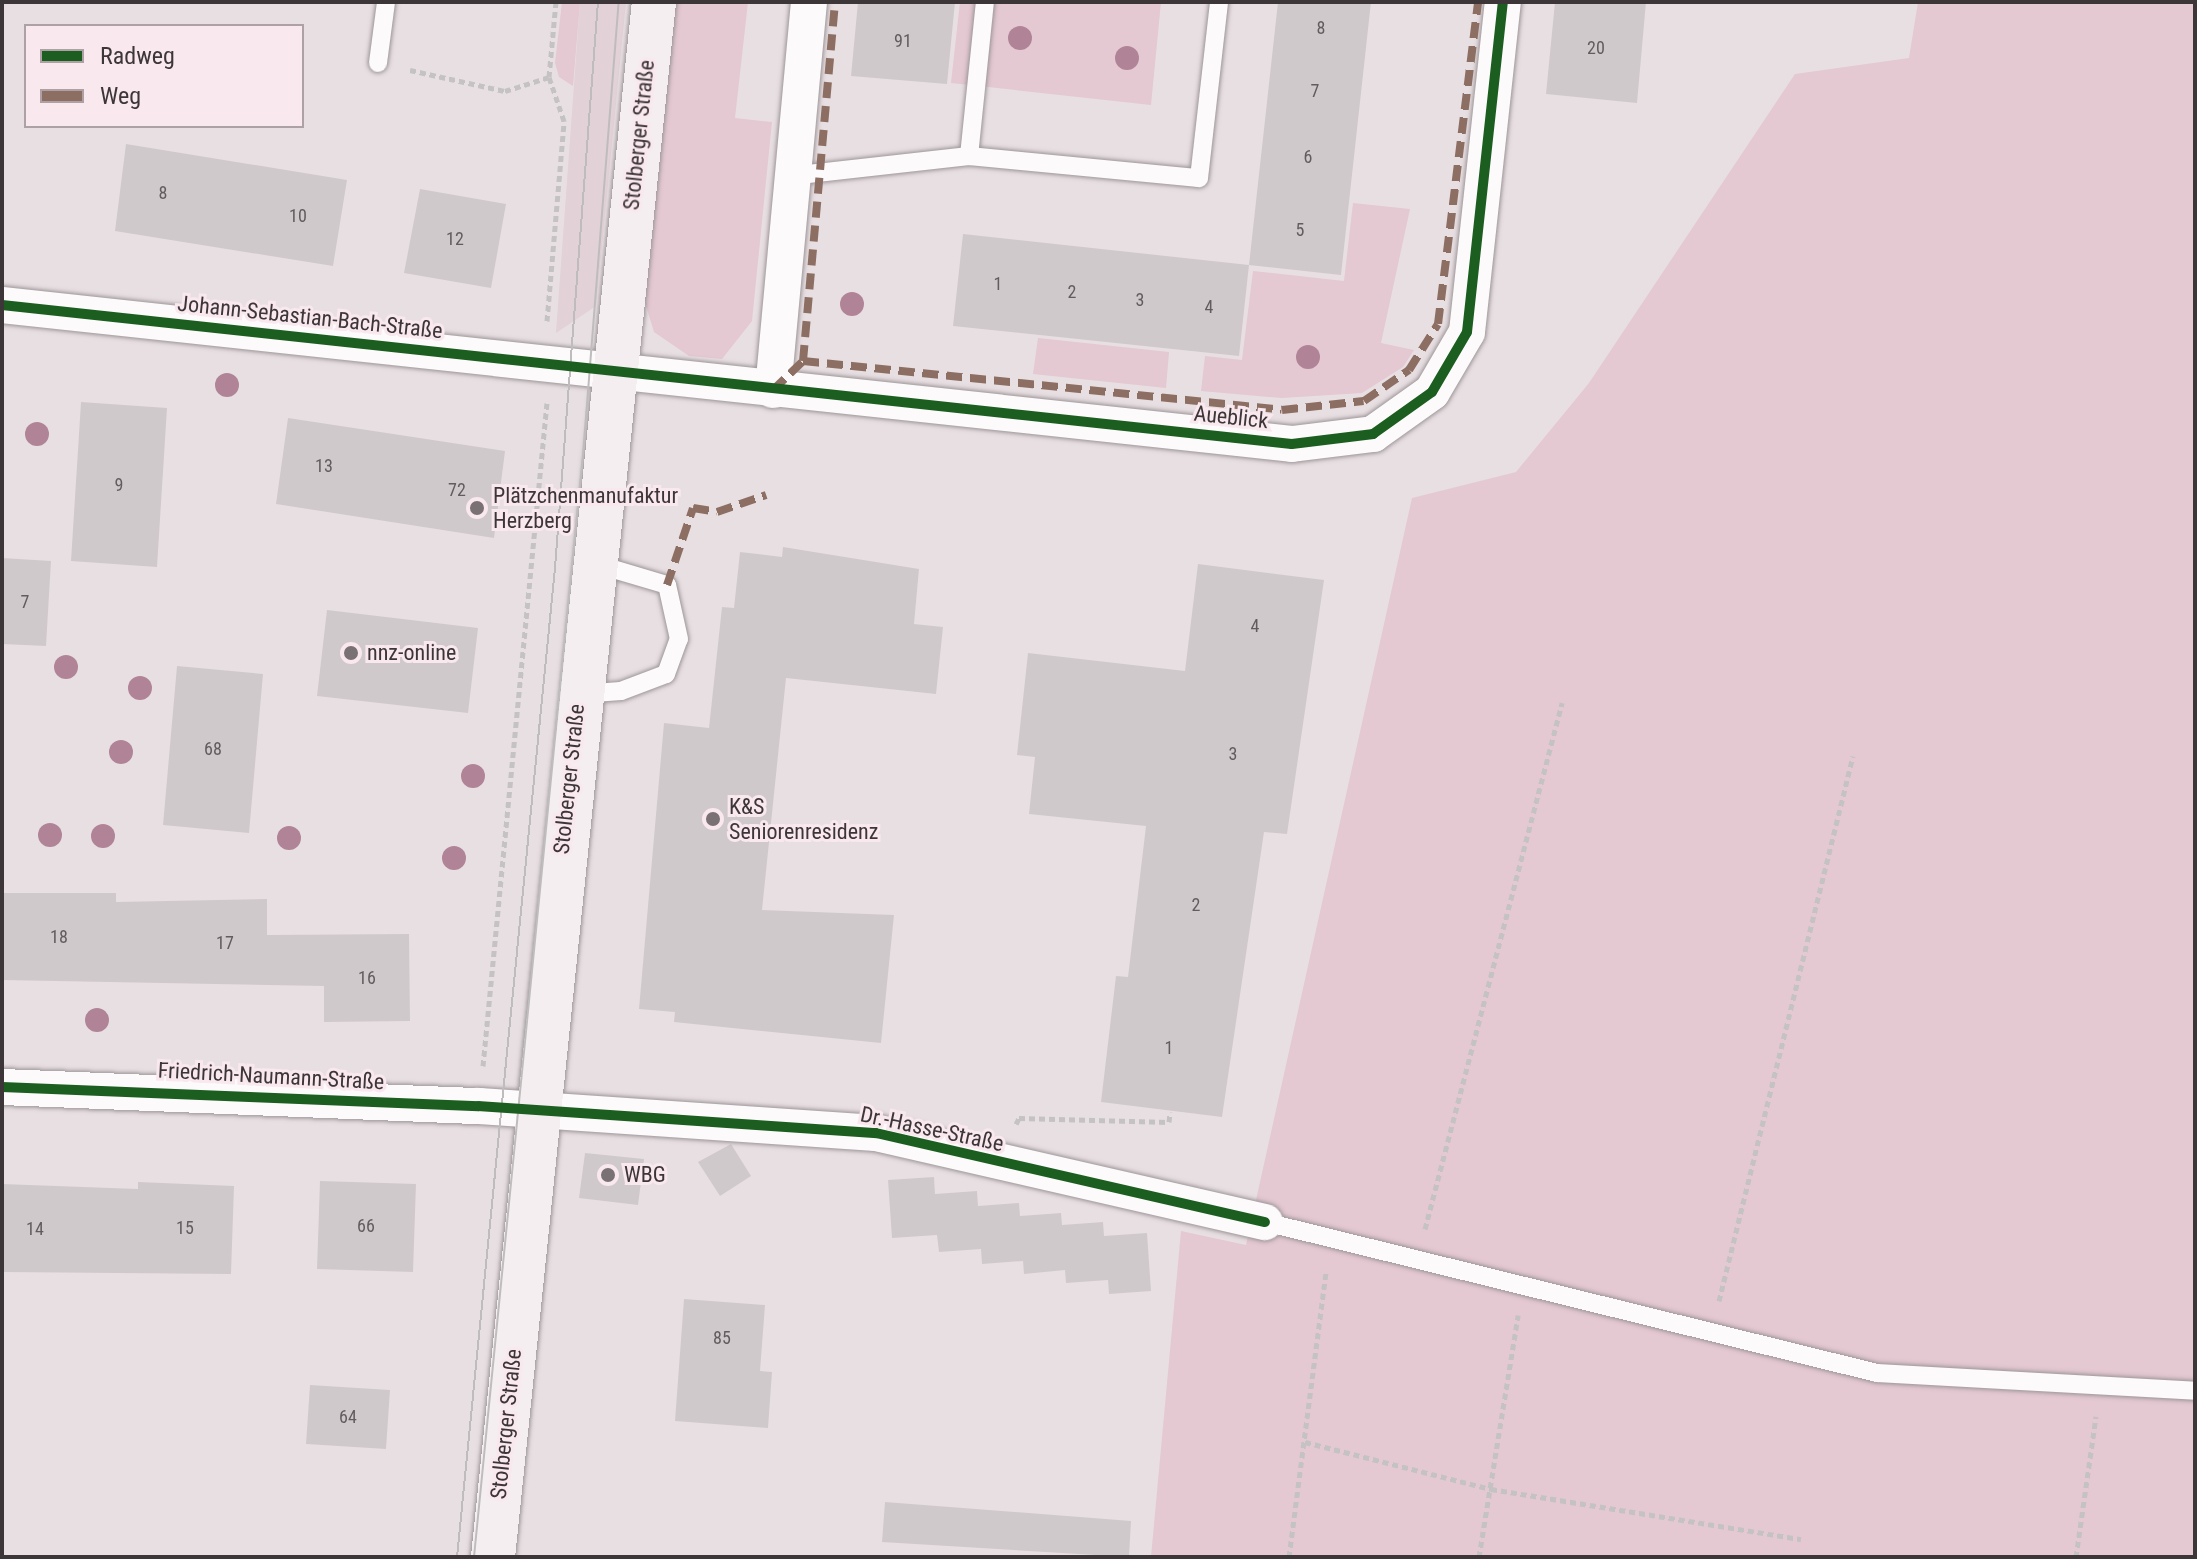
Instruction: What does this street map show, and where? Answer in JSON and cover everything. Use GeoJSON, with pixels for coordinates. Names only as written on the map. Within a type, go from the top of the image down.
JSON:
{"type":"FeatureCollection","features":[{"type":"Feature","properties":{"kind":"main road","name":"Stolberger Straße"},"geometry":{"type":"LineString","coordinates":[[493,1557],[591,562],[654,2]]}},
{"type":"Feature","properties":{"kind":"street"},"geometry":{"type":"LineString","coordinates":[[773,390],[790,176],[809,2]]}},
{"type":"Feature","properties":{"kind":"street","name":"Aueblick"},"geometry":{"type":"LineString","coordinates":[[613,373],[1292,444],[1373,434],[1432,392],[1467,332],[1503,2]]}},
{"type":"Feature","properties":{"kind":"street","name":"Johann-Sebastian-Bach-Straße"},"geometry":{"type":"LineString","coordinates":[[2,305],[613,373]]}},
{"type":"Feature","properties":{"kind":"street","name":"Friedrich-Naumann-Straße"},"geometry":{"type":"LineString","coordinates":[[2,1087],[479,1106],[537,1112]]}},
{"type":"Feature","properties":{"kind":"street","name":"Dr.-Hasse-Straße"},"geometry":{"type":"LineString","coordinates":[[537,1112],[876,1133],[1001,1165],[1265,1222]]}},
{"type":"Feature","properties":{"kind":"lane"},"geometry":{"type":"LineString","coordinates":[[378,63],[386,2]]}},
{"type":"Feature","properties":{"kind":"lane"},"geometry":{"type":"LineString","coordinates":[[969,156],[985,2]]}},
{"type":"Feature","properties":{"kind":"lane"},"geometry":{"type":"LineString","coordinates":[[790,176],[969,156],[1199,178],[1219,2]]}},
{"type":"Feature","properties":{"kind":"lane"},"geometry":{"type":"LineString","coordinates":[[578,694],[621,691],[666,674],[679,639],[667,585],[591,562]]}},
{"type":"Feature","properties":{"kind":"lane"},"geometry":{"type":"LineString","coordinates":[[1265,1222],[1877,1373],[2195,1391]]}},
{"type":"Feature","properties":{"kind":"path"},"geometry":{"type":"LineString","coordinates":[[479,1106],[548,427],[544,364],[564,121],[549,77],[556,2]]}},
{"type":"Feature","properties":{"kind":"path"},"geometry":{"type":"LineString","coordinates":[[378,63],[505,91],[549,77]]}},
{"type":"Feature","properties":{"kind":"path"},"geometry":{"type":"LineString","coordinates":[[1417,1261],[1562,703]]}},
{"type":"Feature","properties":{"kind":"path"},"geometry":{"type":"LineString","coordinates":[[1712,1333],[1853,756]]}},
{"type":"Feature","properties":{"kind":"path"},"geometry":{"type":"LineString","coordinates":[[1001,1165],[1019,1118],[1169,1122],[1170,1112]]}},
{"type":"Feature","properties":{"kind":"path"},"geometry":{"type":"LineString","coordinates":[[1289,1557],[1330,1239]]}},
{"type":"Feature","properties":{"kind":"path"},"geometry":{"type":"LineString","coordinates":[[1479,1557],[1523,1287]]}},
{"type":"Feature","properties":{"kind":"path"},"geometry":{"type":"LineString","coordinates":[[2076,1557],[2100,1387]]}},
{"type":"Feature","properties":{"kind":"path"},"geometry":{"type":"LineString","coordinates":[[1305,1442],[1491,1489],[1801,1539]]}},
{"type":"Feature","properties":{"kind":"shaded area"},"geometry":{"type":"Polygon","coordinates":[[[562,2],[580,2],[573,86],[559,77],[555,63],[562,2]]]}},
{"type":"Feature","properties":{"kind":"shaded area"},"geometry":{"type":"Polygon","coordinates":[[[580,2],[626,2],[596,306],[556,333],[580,2]]]}},
{"type":"Feature","properties":{"kind":"shaded area"},"geometry":{"type":"Polygon","coordinates":[[[672,2],[748,2],[735,118],[772,122],[752,321],[722,359],[689,356],[654,332],[639,283],[672,2]]]}},
{"type":"Feature","properties":{"kind":"shaded area"},"geometry":{"type":"Polygon","coordinates":[[[960,2],[1161,2],[1151,105],[951,83],[960,2]]]}},
{"type":"Feature","properties":{"kind":"shaded area"},"geometry":{"type":"Polygon","coordinates":[[[1918,2],[2195,2],[2195,1557],[1151,1557],[1181,1231],[1246,1245],[1412,498],[1516,472],[1589,383],[1795,74],[1909,58],[1918,2]]]}},
{"type":"Feature","properties":{"kind":"shaded area"},"geometry":{"type":"Polygon","coordinates":[[[1353,203],[1410,209],[1381,343],[1414,350],[1403,367],[1362,393],[1282,398],[1201,391],[1205,356],[1242,360],[1253,271],[1344,281],[1353,203]]]}},
{"type":"Feature","properties":{"kind":"shaded area"},"geometry":{"type":"Polygon","coordinates":[[[1038,338],[1169,352],[1166,388],[1033,374],[1038,338]]]}},
{"type":"Feature","properties":{"kind":"building"},"geometry":{"type":"Polygon","coordinates":[[[858,2],[955,2],[947,84],[851,76],[858,2]]]}},
{"type":"Feature","properties":{"kind":"building"},"geometry":{"type":"Polygon","coordinates":[[[1278,2],[1371,2],[1341,275],[1249,265],[1278,2]]]}},
{"type":"Feature","properties":{"kind":"building"},"geometry":{"type":"Polygon","coordinates":[[[1555,2],[1646,2],[1637,103],[1546,94],[1555,2]]]}},
{"type":"Feature","properties":{"kind":"building"},"geometry":{"type":"Polygon","coordinates":[[[126,144],[347,180],[333,266],[115,231],[126,144]]]}},
{"type":"Feature","properties":{"kind":"building"},"geometry":{"type":"Polygon","coordinates":[[[420,189],[506,204],[491,288],[404,273],[420,189]]]}},
{"type":"Feature","properties":{"kind":"building"},"geometry":{"type":"Polygon","coordinates":[[[963,234],[1249,265],[1239,356],[953,326],[963,234]]]}},
{"type":"Feature","properties":{"kind":"building"},"geometry":{"type":"Polygon","coordinates":[[[81,402],[167,408],[157,567],[71,561],[81,402]]]}},
{"type":"Feature","properties":{"kind":"building"},"geometry":{"type":"Polygon","coordinates":[[[288,418],[505,451],[494,538],[276,504],[288,418]]]}},
{"type":"Feature","properties":{"kind":"building","name":"K&S Seniorenresidenz"},"geometry":{"type":"Polygon","coordinates":[[[783,547],[919,569],[914,624],[943,627],[936,694],[786,678],[762,910],[894,915],[881,1043],[674,1022],[675,1012],[639,1009],[664,723],[709,728],[722,607],[734,608],[740,552],[782,557],[783,547]]]}},
{"type":"Feature","properties":{"kind":"building"},"geometry":{"type":"Polygon","coordinates":[[[2,558],[51,561],[46,646],[2,644],[2,558]]]}},
{"type":"Feature","properties":{"kind":"building"},"geometry":{"type":"Polygon","coordinates":[[[1198,564],[1324,580],[1287,834],[1264,832],[1222,1117],[1101,1102],[1116,976],[1128,977],[1146,826],[1029,814],[1035,757],[1017,755],[1028,653],[1185,671],[1198,564]]]}},
{"type":"Feature","properties":{"kind":"building"},"geometry":{"type":"Polygon","coordinates":[[[327,610],[478,628],[468,713],[317,696],[327,610]]]}},
{"type":"Feature","properties":{"kind":"building"},"geometry":{"type":"Polygon","coordinates":[[[177,666],[263,674],[249,833],[163,825],[177,666]]]}},
{"type":"Feature","properties":{"kind":"building"},"geometry":{"type":"Polygon","coordinates":[[[2,893],[116,893],[116,902],[267,899],[267,935],[409,934],[410,1021],[324,1022],[324,986],[2,980],[2,893]]]}},
{"type":"Feature","properties":{"kind":"building"},"geometry":{"type":"Polygon","coordinates":[[[731,1144],[751,1176],[720,1196],[698,1162],[731,1144]]]}},
{"type":"Feature","properties":{"kind":"building","name":"WBG"},"geometry":{"type":"Polygon","coordinates":[[[585,1153],[644,1159],[638,1205],[579,1198],[585,1153]]]}},
{"type":"Feature","properties":{"kind":"building"},"geometry":{"type":"Polygon","coordinates":[[[934,1177],[935,1194],[977,1191],[978,1206],[1019,1203],[1020,1216],[1061,1213],[1062,1225],[1103,1222],[1104,1236],[1147,1233],[1151,1291],[1109,1294],[1108,1280],[1066,1283],[1065,1270],[1024,1274],[1023,1261],[982,1264],[981,1249],[939,1252],[937,1235],[892,1238],[888,1180],[934,1177]]]}},
{"type":"Feature","properties":{"kind":"building"},"geometry":{"type":"Polygon","coordinates":[[[320,1181],[416,1184],[413,1272],[317,1269],[320,1181]]]}},
{"type":"Feature","properties":{"kind":"building"},"geometry":{"type":"Polygon","coordinates":[[[138,1182],[234,1186],[231,1274],[2,1272],[2,1184],[138,1189],[138,1182]]]}},
{"type":"Feature","properties":{"kind":"building"},"geometry":{"type":"Polygon","coordinates":[[[684,1299],[765,1305],[760,1371],[772,1372],[768,1428],[675,1421],[684,1299]]]}},
{"type":"Feature","properties":{"kind":"building"},"geometry":{"type":"Polygon","coordinates":[[[310,1385],[390,1390],[386,1449],[306,1444],[310,1385]]]}},
{"type":"Feature","properties":{"kind":"building"},"geometry":{"type":"Polygon","coordinates":[[[885,1502],[1131,1521],[1129,1557],[882,1542],[885,1502]]]}},
{"type":"Feature","properties":{"kind":"tram line"},"geometry":{"type":"LineString","coordinates":[[457,1557],[555,568],[598,2]]}},
{"type":"Feature","properties":{"kind":"tram line"},"geometry":{"type":"LineString","coordinates":[[474,1557],[583,455],[619,2]]}},
{"type":"Feature","properties":{"kind":"marked path"},"geometry":{"type":"LineString","coordinates":[[803,361],[835,2]]}},
{"type":"Feature","properties":{"kind":"marked path"},"geometry":{"type":"LineString","coordinates":[[773,390],[803,361],[1282,410],[1364,401],[1409,370],[1438,324],[1478,2]]}},
{"type":"Feature","properties":{"kind":"marked path"},"geometry":{"type":"LineString","coordinates":[[667,585],[693,508],[717,512],[766,495]]}},
{"type":"Feature","properties":{"kind":"cycle path"},"geometry":{"type":"LineString","coordinates":[[2,305],[1292,444],[1373,434],[1432,392],[1467,332],[1503,2]]}},
{"type":"Feature","properties":{"kind":"cycle path"},"geometry":{"type":"LineString","coordinates":[[2,1087],[479,1106],[876,1133],[1265,1222]]}},
{"type":"Feature","properties":{"kind":"place","name":"Plätzchenmanufaktur Herzberg"},"geometry":{"type":"Point","coordinates":[477,508]}},
{"type":"Feature","properties":{"kind":"place","name":"nnz-online"},"geometry":{"type":"Point","coordinates":[351,653]}},
{"type":"Feature","properties":{"kind":"place","name":"K&S Seniorenresidenz"},"geometry":{"type":"Point","coordinates":[713,819]}},
{"type":"Feature","properties":{"kind":"place","name":"WBG"},"geometry":{"type":"Point","coordinates":[608,1175]}}]}
